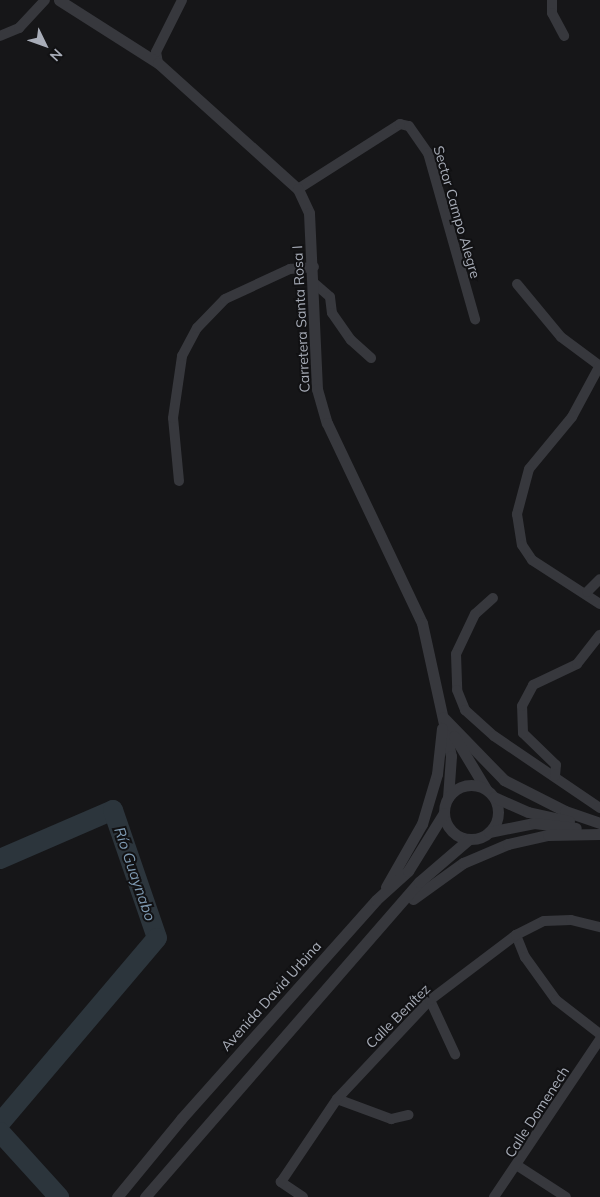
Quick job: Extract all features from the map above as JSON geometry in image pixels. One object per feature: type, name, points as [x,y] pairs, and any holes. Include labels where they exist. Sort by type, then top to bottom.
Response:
[{"type":"street","points":[[0,36],[19,28],[45,0]]},
{"type":"street","name":"Carretera Santa Rosa I","points":[[59,0],[158,63],[298,189],[309,213],[314,267],[318,389],[327,423],[422,623],[451,756],[448,798]]},
{"type":"street","points":[[158,63],[156,52],[182,0]]},
{"type":"street","points":[[552,0],[552,13],[564,36]]},
{"type":"street","name":"Sector Campo Alegre","points":[[298,189],[400,124],[409,126],[428,153],[475,319]]},
{"type":"street","points":[[179,481],[173,418],[182,356],[197,328],[225,299],[290,269],[314,267]]},
{"type":"street","points":[[314,283],[330,296],[332,313],[352,340],[371,358]]},
{"type":"street","points":[[517,284],[561,337],[600,365],[572,417],[529,469],[517,514],[522,545],[532,560],[587,592],[600,604]]},
{"type":"street","points":[[587,592],[600,579]]},
{"type":"street","points":[[493,598],[475,614],[456,654],[459,697],[480,725],[600,808]]},
{"type":"street","points":[[555,776],[556,765],[523,732],[522,706],[534,685],[577,664],[600,635]]},
{"type":"street","points":[[442,715],[490,793],[498,818],[489,832]]},
{"type":"street","points":[[442,715],[504,780],[565,811],[600,822]]},
{"type":"street","points":[[376,900],[422,824],[437,774],[442,715]]},
{"type":"street","points":[[469,839],[450,828],[444,813],[448,798],[466,785],[490,793],[528,812],[600,831]]},
{"type":"street","name":"Avenida David Urbina","points":[[117,1197],[138,1169],[376,900],[408,871],[444,813]]},
{"type":"street","points":[[145,1197],[394,914],[440,859],[469,839],[489,832],[534,823],[600,831]]},
{"type":"street","points":[[394,914],[426,888],[482,854],[548,835],[600,831]]},
{"type":"street","name":"Calle Benítez","points":[[303,1197],[281,1182],[337,1099],[430,1000],[516,935],[554,919],[600,927]]},
{"type":"street","points":[[516,935],[524,957],[556,1000],[600,1034]]},
{"type":"street","points":[[430,1000],[455,1054]]},
{"type":"street","name":"Calle Domenech","points":[[494,1197],[518,1166],[600,1039]]},
{"type":"street","points":[[337,1099],[391,1118],[409,1116]]},
{"type":"street","points":[[518,1166],[566,1197]]},
{"type":"waterway","name":"Río Guaynabo","points":[[0,859],[113,810],[157,938],[0,1123]]},
{"type":"waterway","name":"Río Guaynabo","points":[[0,1132],[59,1197]]}]
